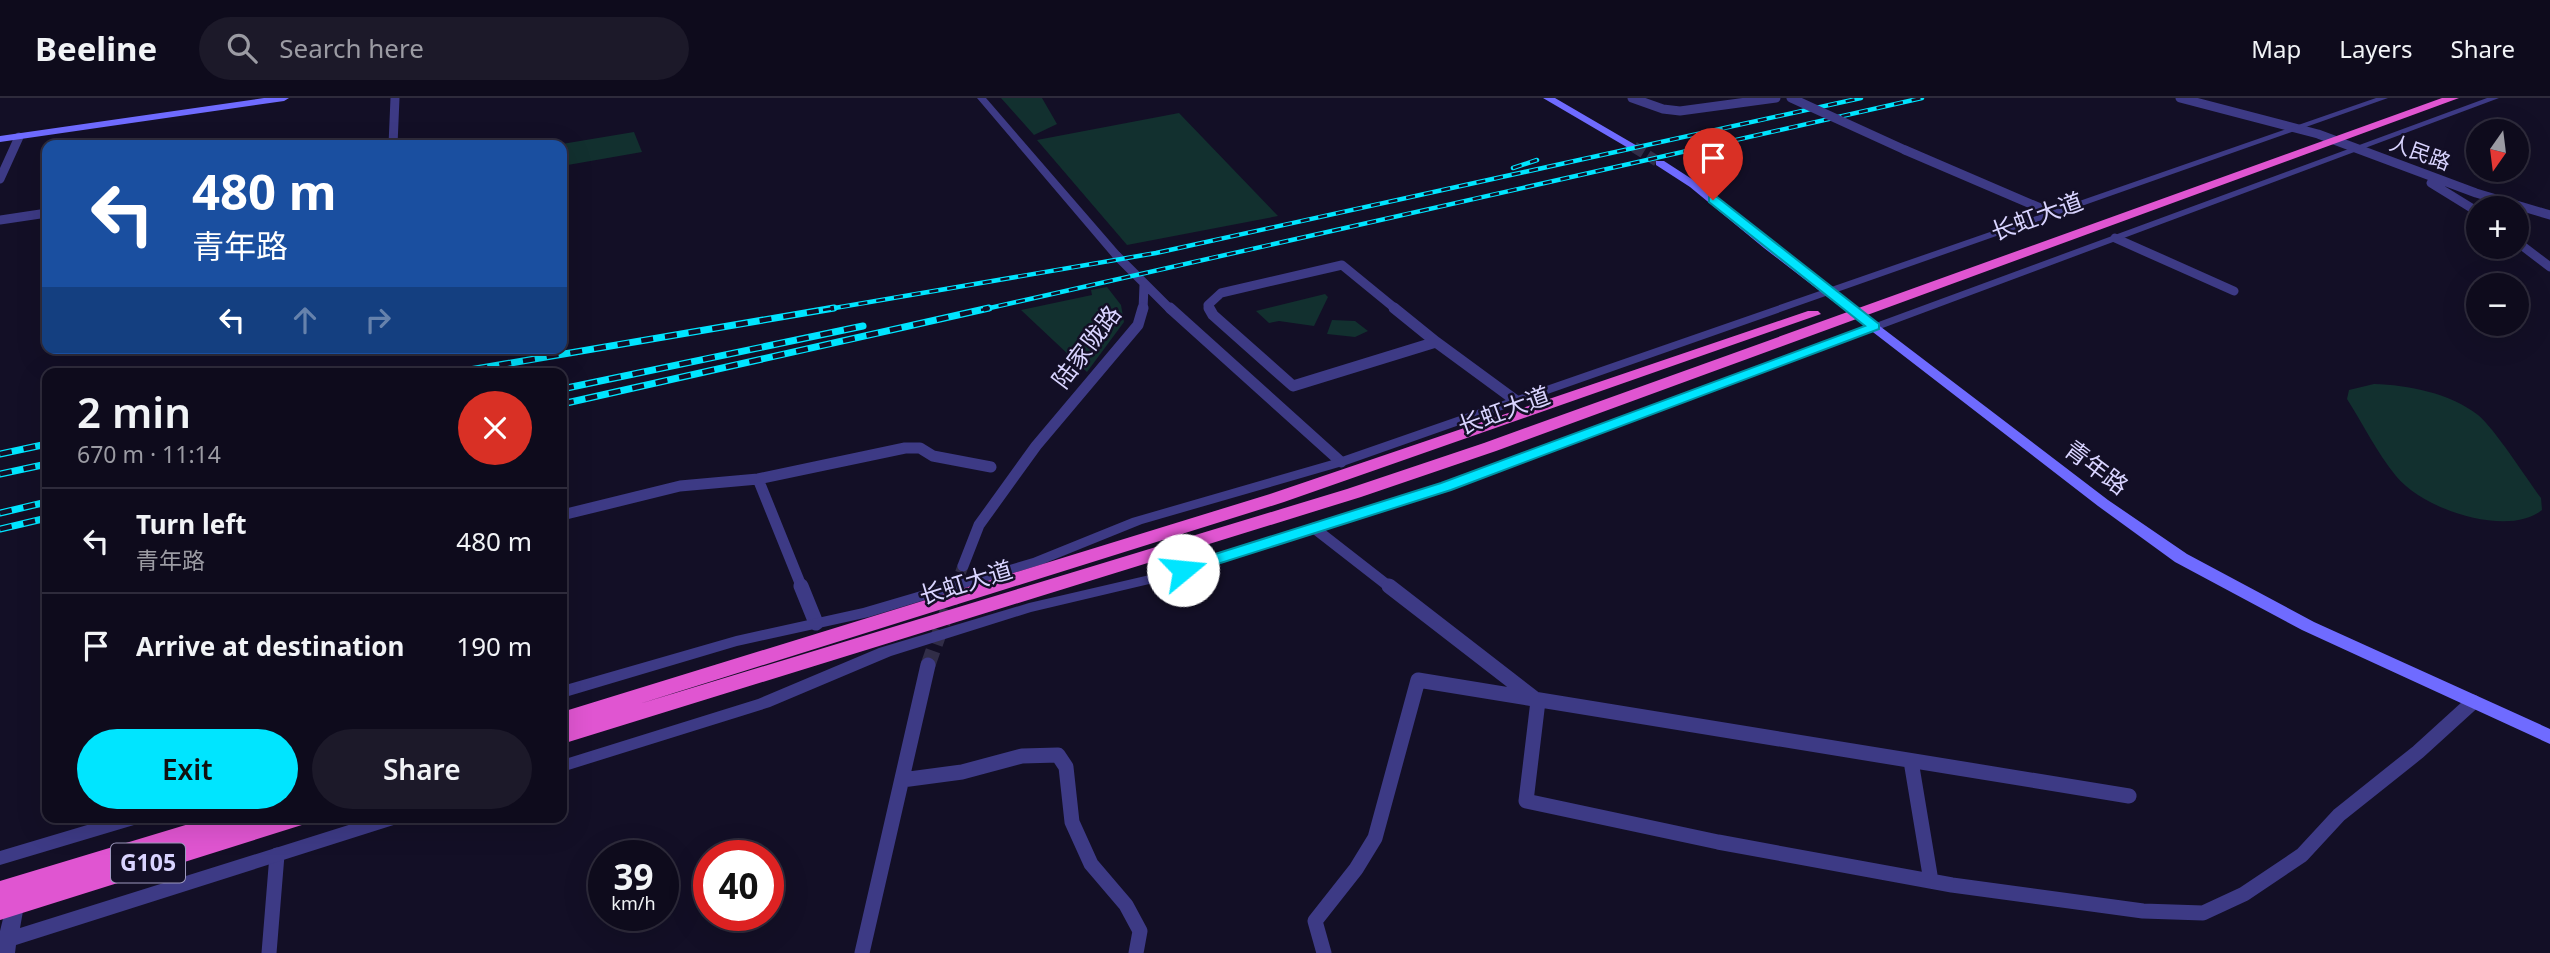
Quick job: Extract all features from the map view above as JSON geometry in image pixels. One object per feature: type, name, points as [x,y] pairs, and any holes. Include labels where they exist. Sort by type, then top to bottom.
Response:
[{"type":"highway","name":"长虹大道","points":[[567,718],[1277,498],[2323,136],[2421,98]]},
{"type":"highway","name":"长虹大道","points":[[2323,136],[2453,98]]},
{"type":"highway","name":"长虹大道","points":[[567,734],[1354,493],[1490,447],[1843,302]]},
{"type":"highway","name":"G105","points":[[9,897],[226,823]]},
{"type":"highway","name":"G105","points":[[9,897],[274,823]]},
{"type":"main road","points":[[0,129],[215,98]]},
{"type":"main road","points":[[0,139],[284,98]]},
{"type":"main road","points":[[1548,98],[1634,147]]},
{"type":"main road","name":"青年路","points":[[1660,163],[1694,185],[2103,503],[2181,558],[2308,626],[2550,737]]},
{"type":"street","points":[[393,140],[395,98]]},
{"type":"street","name":"陆家陇路","points":[[963,566],[979,525],[1036,446],[1138,325],[1143,308],[1144,285],[981,98]]},
{"type":"street","points":[[1632,98],[1663,109],[1680,111],[1776,98]]},
{"type":"street","points":[[1791,98],[2052,213]]},
{"type":"street","points":[[2180,98],[2323,136]]},
{"type":"street","points":[[567,691],[736,641],[864,613],[1038,561],[1137,521],[1341,461],[1515,400],[1843,302],[2052,213],[2384,98]]},
{"type":"street","points":[[567,764],[764,703],[885,652],[1029,608],[1157,578],[1446,486],[2495,98]]},
{"type":"street","name":"人民路","points":[[2323,136],[2476,193],[2550,215]]},
{"type":"street","points":[[0,179],[19,137]]},
{"type":"street","points":[[2403,166],[2466,205]]},
{"type":"street","points":[[0,220],[42,214]]},
{"type":"street","points":[[2115,237],[2234,291]]},
{"type":"street","points":[[2529,251],[2550,267]]},
{"type":"street","points":[[1436,342],[1293,386],[1213,315],[1208,305],[1221,293],[1342,265],[1436,342],[1515,400]]},
{"type":"street","points":[[1144,285],[1341,461]]},
{"type":"street","points":[[567,514],[680,486],[758,480],[905,448],[920,448],[933,456],[991,467]]},
{"type":"street","points":[[758,480],[816,623]]},
{"type":"street","points":[[1314,528],[1538,701]]},
{"type":"street","points":[[862,953],[929,664]]},
{"type":"street","points":[[1324,953],[1315,921],[1356,869],[1375,838],[1418,681],[2129,796]]},
{"type":"street","points":[[1538,701],[1526,801],[1718,842],[1931,881],[2143,911],[2203,913],[2244,894],[2302,855],[2339,814],[2418,752],[2473,702]]},
{"type":"street","points":[[902,780],[962,772],[1035,754],[1058,755],[1066,767],[1072,822],[1086,853],[1126,905],[1140,931],[1136,953]]},
{"type":"street","points":[[1911,761],[1931,881]]},
{"type":"street","points":[[0,858],[118,823]]},
{"type":"street","points":[[9,897],[4,945],[378,823]]},
{"type":"street","points":[[269,953],[277,855]]},
{"type":"green space","points":[[1001,98],[1042,98],[1057,124],[1034,135]]},
{"type":"green space","points":[[1179,113],[1278,216],[1127,245],[1037,140]]},
{"type":"green space","points":[[634,132],[642,152],[567,165],[567,143]]},
{"type":"green space","points":[[1107,287],[1121,305],[1124,322],[1087,372],[1021,310],[1092,295],[1091,290]]},
{"type":"green space","points":[[1325,294],[1328,297],[1314,326],[1279,321],[1269,323],[1256,311]]},
{"type":"green space","points":[[1332,320],[1355,321],[1368,331],[1355,337],[1327,334]]},
{"type":"green space","points":[[2374,384],[2401,386],[2442,396],[2478,415],[2541,498],[2542,510],[2527,518],[2488,520],[2445,509],[2408,488],[2383,458],[2347,399],[2349,390]]},
{"type":"tunnel","points":[[1634,147],[1660,163]]},
{"type":"tunnel","points":[[955,588],[963,566]]},
{"type":"tunnel","points":[[928,665],[956,586]]},
{"type":"railway","points":[[823,310],[1156,253],[1861,98]]},
{"type":"railway","points":[[981,310],[1922,98]]},
{"type":"railway","points":[[1513,168],[1537,160]]},
{"type":"railway","points":[[567,353],[834,308]]},
{"type":"railway","points":[[567,403],[989,308]]},
{"type":"railway","points":[[567,388],[863,326]]},
{"type":"railway","points":[[481,368],[564,354]]},
{"type":"railway","points":[[0,454],[42,445]]},
{"type":"railway","points":[[0,474],[42,465]]},
{"type":"railway","points":[[0,513],[42,503]]},
{"type":"railway","points":[[0,529],[42,519]]},
{"type":"route","points":[[1183,570],[1446,486],[1874,327],[1713,200]]}]
